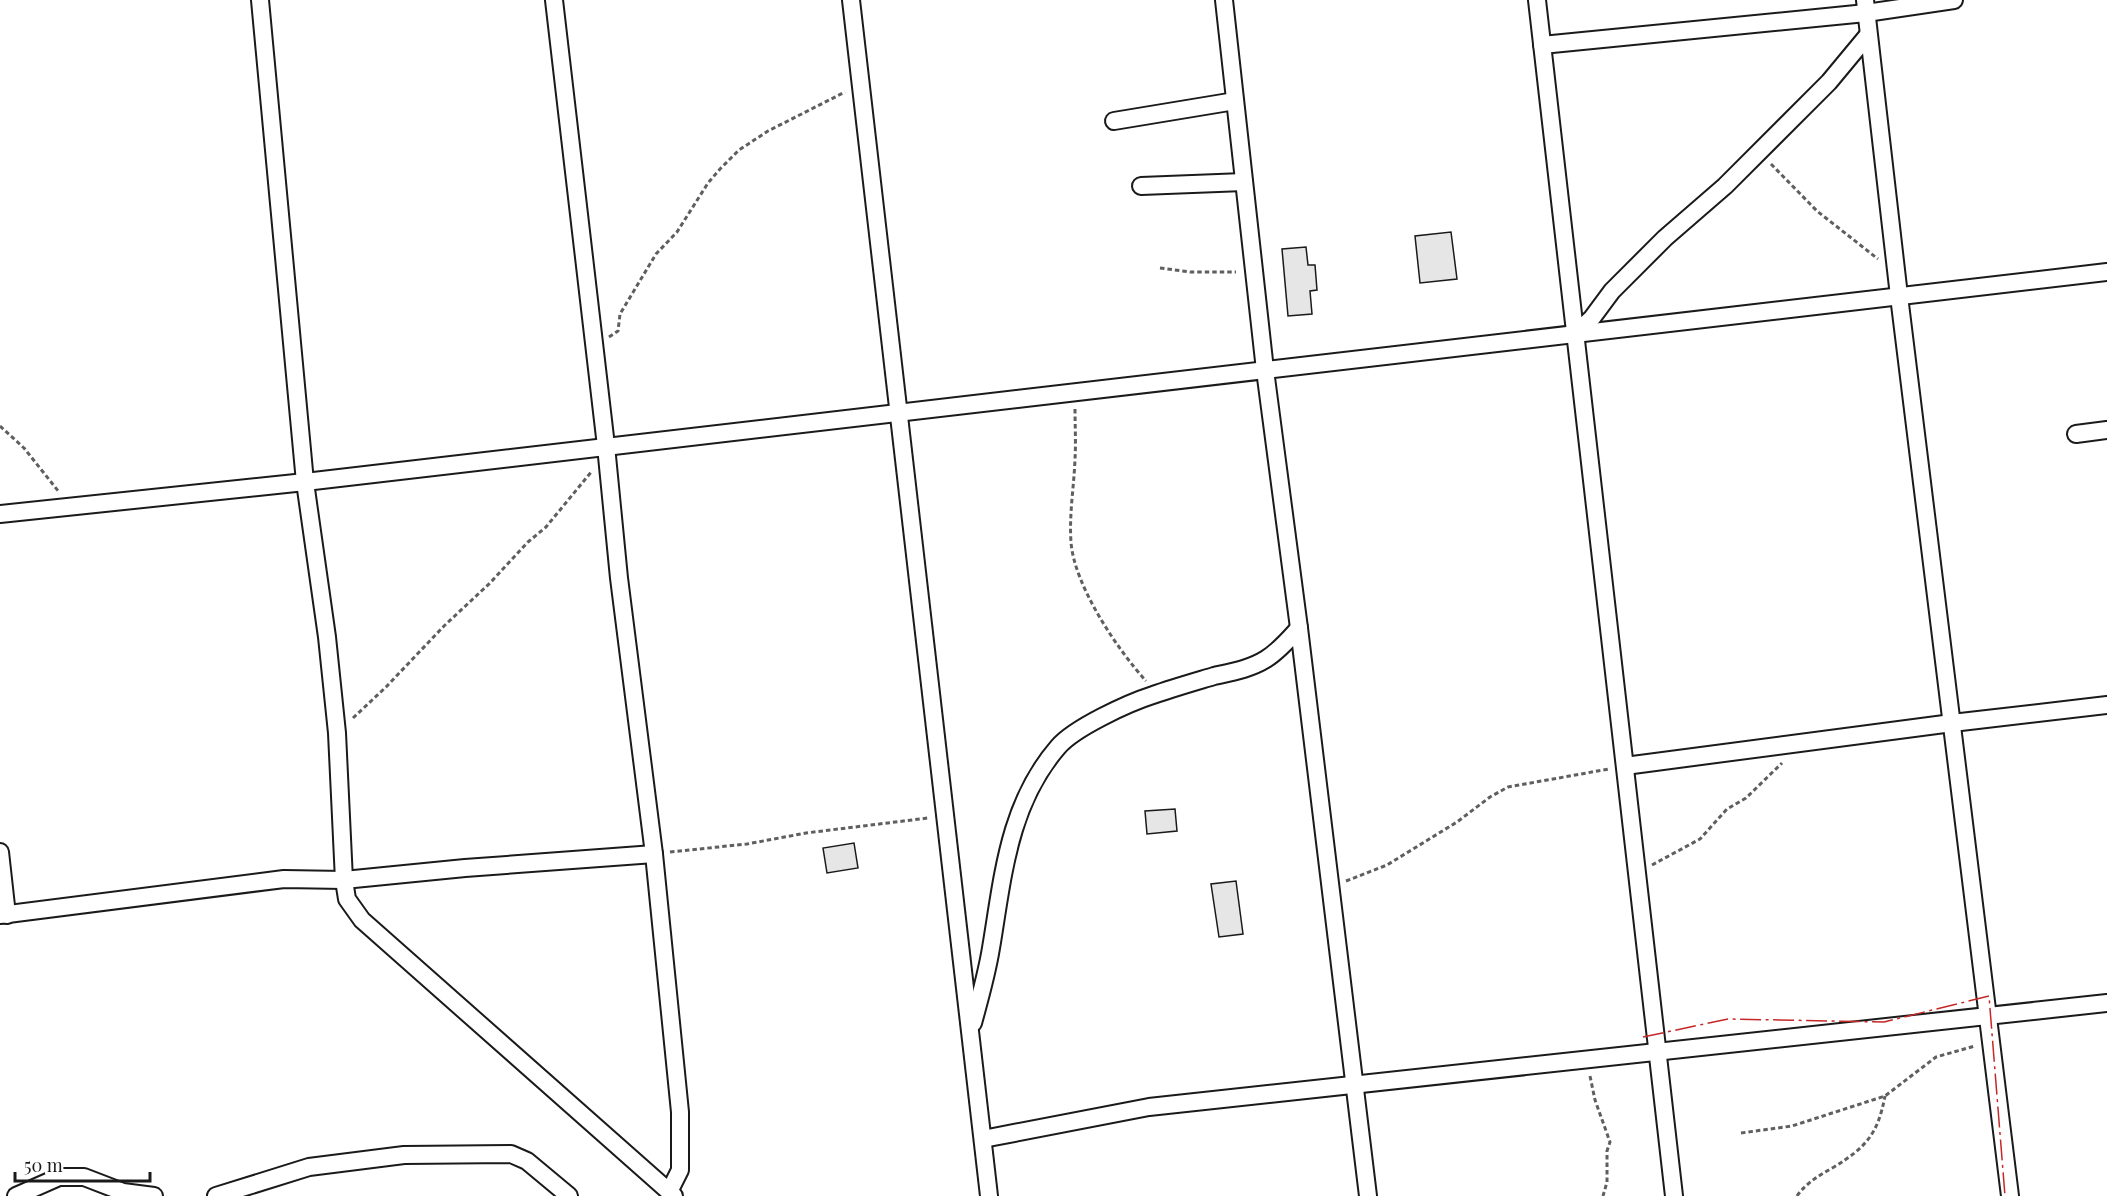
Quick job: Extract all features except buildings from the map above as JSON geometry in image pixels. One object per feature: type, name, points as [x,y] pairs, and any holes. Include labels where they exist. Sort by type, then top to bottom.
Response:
[{"type":"street","points":[[260,0],[305,482],[327,637],[337,733],[344,880],[347,899],[362,920],[672,1194],[680,1170],[680,1112],[654,854],[619,578],[607,450],[554,0]]},
{"type":"street","points":[[851,0],[989,1196]]},
{"type":"street","points":[[1224,0],[1265,370],[1299,628],[1368,1196]]},
{"type":"street","points":[[1537,0],[1674,1196]]},
{"type":"street","points":[[1542,45],[1865,7],[1954,0]]},
{"type":"street","points":[[1865,7],[2010,1196]]},
{"type":"street","points":[[1575,334],[1592,318],[1612,291],[1665,238],[1725,186],[1829,82],[1868,35]]},
{"type":"street","points":[[1114,121],[1235,101]]},
{"type":"street","points":[[1141,186],[1244,182]]},
{"type":"street","points":[[0,514],[607,450],[898,412],[2107,272]]},
{"type":"street","points":[[2076,434],[2107,430]]},
{"type":"street","points":[[970,1032],[991,950],[998,897],[1015,823],[1041,770],[1059,746],[1077,732],[1157,693],[1254,666],[1278,650],[1299,628]]},
{"type":"street","points":[[1625,766],[2107,705]]},
{"type":"street","points":[[0,852],[4,915],[284,879],[344,880],[465,868],[654,854]]},
{"type":"street","points":[[982,1139],[1149,1107],[2107,1003]]},
{"type":"street","points":[[216,1196],[309,1167],[404,1155],[511,1154],[527,1161],[569,1196]]},
{"type":"street","points":[[16,1196],[59,1177],[84,1177],[123,1192],[154,1196]]},
{"type":"path","points":[[594,342],[616,333],[620,314],[656,254],[677,232],[708,183],[739,150],[785,122],[860,84]]},
{"type":"path","points":[[1759,152],[1817,211],[1896,274]]},
{"type":"path","points":[[1160,268],[1190,272],[1237,272],[1255,279]]},
{"type":"path","points":[[1074,392],[1075,460],[1070,521],[1071,544],[1087,592],[1112,638],[1133,667],[1157,693]]},
{"type":"path","points":[[0,426],[24,448],[47,475],[68,507]]},
{"type":"path","points":[[337,733],[490,583],[528,542],[546,527],[607,450]]},
{"type":"path","points":[[1637,873],[1700,839],[1727,809],[1746,798],[1803,743]]},
{"type":"path","points":[[1331,886],[1387,865],[1508,787],[1625,766]]},
{"type":"path","points":[[654,854],[747,844],[806,833],[945,816]]},
{"type":"path","points":[[1741,1133],[1792,1126],[1886,1096],[1936,1057],[1991,1041]]},
{"type":"path","points":[[1589,1059],[1593,1093],[1610,1142],[1607,1151],[1607,1182],[1603,1196]]},
{"type":"path","points":[[1797,1196],[1818,1175],[1835,1166],[1866,1143],[1875,1132],[1886,1096]]},
{"type":"power","points":[[1643,1037],[1728,1019],[1884,1022],[1989,996],[2005,1196]]}]
